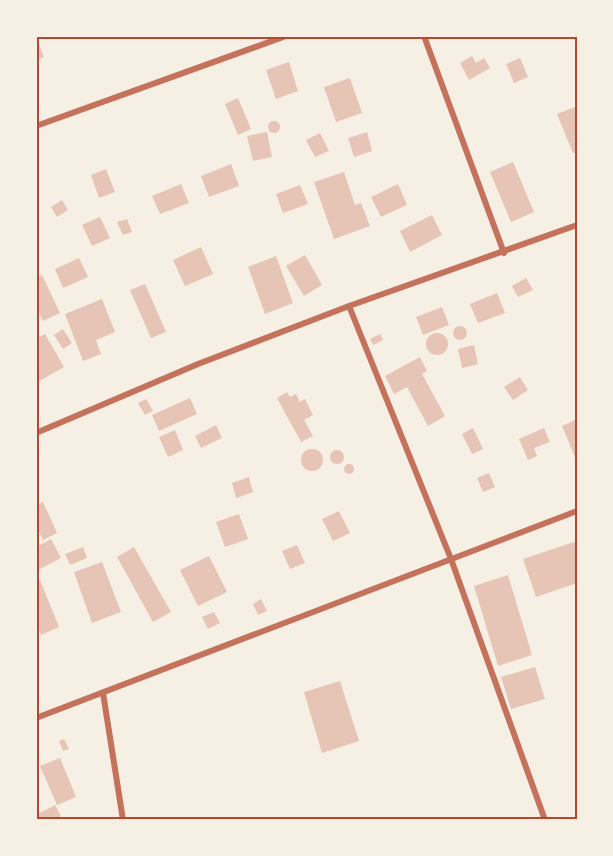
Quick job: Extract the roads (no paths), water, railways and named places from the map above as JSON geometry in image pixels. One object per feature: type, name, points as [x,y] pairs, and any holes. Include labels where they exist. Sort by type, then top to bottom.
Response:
[{"type":"street","points":[[36,126],[286,36]]},
{"type":"street","points":[[424,36],[504,253]]},
{"type":"street","points":[[36,433],[198,364],[350,306],[504,253],[577,225]]},
{"type":"street","points":[[350,306],[451,559],[545,820]]},
{"type":"street","points":[[36,718],[577,511]]},
{"type":"street","points":[[103,693],[123,820]]}]
